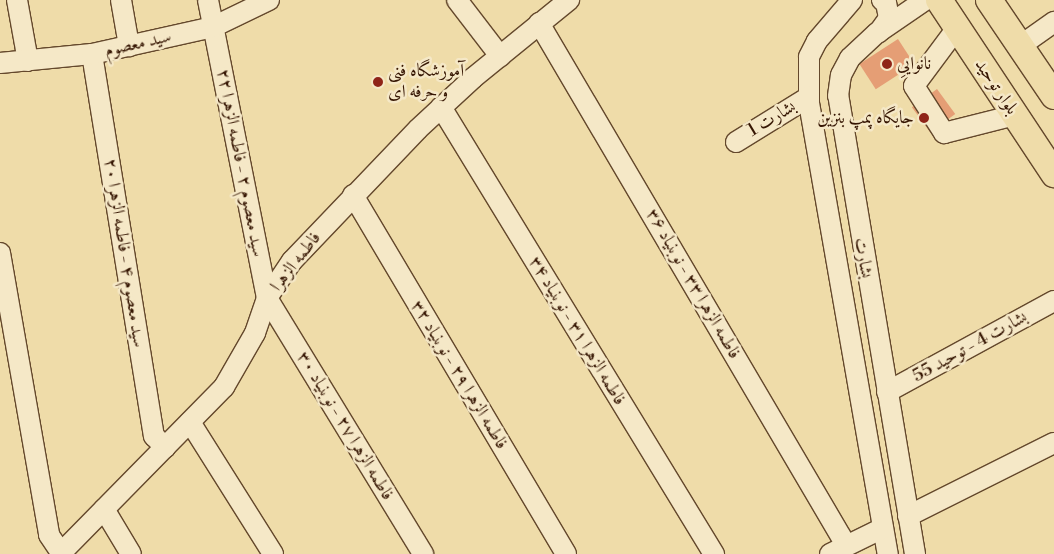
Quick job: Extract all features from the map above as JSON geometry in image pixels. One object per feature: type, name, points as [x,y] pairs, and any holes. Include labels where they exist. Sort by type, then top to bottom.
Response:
[{"type":"main road","name":"بلوار توحید","points":[[938,0],[1054,174]]},
{"type":"main road","points":[[989,0],[1054,96]]},
{"type":"street","points":[[17,0],[28,61]]},
{"type":"street","points":[[120,0],[129,46]]},
{"type":"street","name":"سید معصوم ۲ - فاطمه الزهرا ۲۲","points":[[208,0],[267,298]]},
{"type":"street","name":"سید معصوم","points":[[0,63],[92,54],[213,27],[269,0]]},
{"type":"street","points":[[457,0],[500,56]]},
{"type":"street","name":"فاطمه الزهرا","points":[[61,554],[224,387],[240,362],[267,298],[292,261],[353,195],[441,107],[539,23],[569,0]]},
{"type":"street","points":[[877,34],[889,18],[882,0]]},
{"type":"street","name":"بشارت","points":[[915,554],[886,392],[838,96],[844,67],[877,34],[925,0]]},
{"type":"street","name":"بشارت","points":[[852,2],[817,41],[809,57],[809,97],[888,554]]},
{"type":"street","points":[[1020,46],[1054,22]]},
{"type":"street","name":"فاطمه الزهرا ۳۳ - نوبنیاد ۳۶","points":[[539,23],[838,550]]},
{"type":"street","points":[[957,28],[914,86],[944,133],[1015,115]]},
{"type":"street","name":"سید معصوم ۴ - فاطمه الزهرا ۲۰","points":[[92,54],[154,436],[165,447]]},
{"type":"street","name":"بشارت 1","points":[[736,142],[809,97]]},
{"type":"street","name":"فاطمه الزهرا ۳۱ - نوبنیاد ۳۴","points":[[441,107],[714,554]]},
{"type":"street","name":"فاطمه الزهرا ۲۹ - نوبنیاد ۳۲","points":[[353,195],[566,554]]},
{"type":"street","points":[[0,253],[49,535],[61,554]]},
{"type":"street","name":"فاطمه الزهرا ۲۷ - نوبنیاد ۳۰","points":[[267,298],[423,554]]},
{"type":"street","name":"بشارت 4 - توحید 55","points":[[886,392],[1054,301]]},
{"type":"street","points":[[190,422],[273,554]]},
{"type":"street","points":[[908,516],[1054,443]]},
{"type":"street","points":[[104,509],[131,554]]},
{"type":"street","points":[[838,550],[883,528]]},
{"type":"building","name":"نانواییِ","points":[[898,39],[914,64],[876,89],[859,64]]},
{"type":"building","points":[[937,89],[955,114],[930,132],[912,107]]},
{"type":"place","name":"نانواییِ","points":[[887,64]]},
{"type":"place","name":"آموزشگاه فنی و حرفه ای","points":[[378,82]]},
{"type":"place","name":"جایگاه پمپ بنزین","points":[[924,118]]}]
